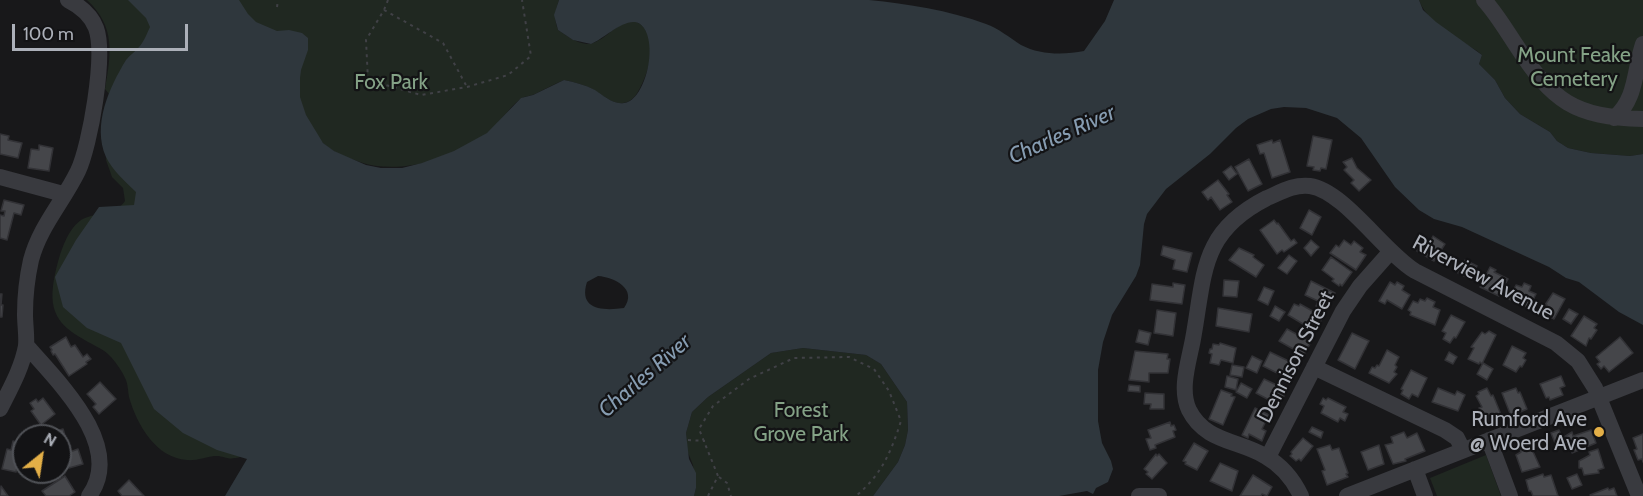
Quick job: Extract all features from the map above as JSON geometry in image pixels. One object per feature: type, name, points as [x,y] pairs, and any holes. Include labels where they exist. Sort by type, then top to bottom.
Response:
[{"type":"street","points":[[0,409],[17,374],[26,345],[25,295],[32,258],[45,225],[78,171],[96,101],[99,47],[97,30],[92,19],[68,0]]},
{"type":"street","points":[[1491,2],[1530,67],[1547,88],[1576,108],[1588,113],[1614,118],[1643,118]]},
{"type":"street","points":[[1614,118],[1623,110],[1634,87],[1643,44]]},
{"type":"street","points":[[0,177],[63,194]]},
{"type":"street","name":"Riverview Avenue","points":[[1301,496],[1290,477],[1268,457],[1218,438],[1194,419],[1185,398],[1185,383],[1204,274],[1215,242],[1230,222],[1249,208],[1291,187],[1308,186],[1333,195],[1403,263],[1421,275],[1556,343],[1573,356],[1583,368],[1599,397],[1639,496]]},
{"type":"street","name":"Dennison Street","points":[[1268,457],[1348,303],[1391,251]]},
{"type":"street","points":[[26,345],[76,405],[96,440],[100,474],[89,496]]},
{"type":"street","points":[[1314,368],[1445,430],[1457,438],[1463,450]]},
{"type":"street","points":[[1347,496],[1643,380]]},
{"type":"street","points":[[1489,440],[1510,496]]},
{"type":"street","points":[[1415,469],[1425,496]]},
{"type":"street","points":[[1139,496],[1159,496]]},
{"type":"path","points":[[277,7],[278,0]]},
{"type":"path","points":[[388,0],[366,40],[368,80],[421,95],[467,87],[508,75],[531,56],[522,0]]},
{"type":"path","points":[[384,10],[443,43],[467,87]]},
{"type":"path","points":[[731,496],[727,483],[718,476],[699,429],[713,406],[749,379],[794,358],[849,357],[874,369],[889,391],[901,421],[889,456],[856,496]]},
{"type":"path","points":[[688,440],[705,441]]},
{"type":"path","points":[[708,496],[718,476]]},
{"type":"green space","name":"Fox Park","points":[[87,0],[559,0],[556,15],[557,26],[558,30],[568,37],[587,44],[594,43],[620,25],[633,21],[644,27],[648,35],[650,58],[640,88],[629,102],[616,103],[594,90],[564,80],[522,98],[477,141],[428,162],[392,167],[376,166],[338,154],[320,140],[240,457],[214,456],[187,460],[166,453],[149,438],[137,418],[129,397],[126,380],[117,365],[105,351],[67,328],[61,322],[54,307],[52,297],[56,268],[72,229],[85,218],[117,209],[125,201],[123,188],[112,177],[106,160],[107,142],[140,47],[127,60],[109,94],[105,89],[110,53],[107,31],[103,20]]},
{"type":"green space","name":"Mount Feake Cemetery","points":[[1419,0],[1643,0],[1643,154],[1630,156],[1591,153],[1568,148],[1557,141],[1550,132],[1520,114],[1505,98],[1495,80],[1479,64],[1482,55],[1436,24]]},
{"type":"green space","name":"Forest Grove Park","points":[[803,348],[866,355],[881,364],[907,402],[908,430],[905,445],[898,462],[873,496],[694,496],[696,488],[693,465],[687,450],[686,433],[692,412],[708,397],[771,353]]},
{"type":"green space","points":[[1486,455],[1501,496],[1437,496],[1430,478]]},
{"type":"water","name":"Charles River","points":[[128,0],[239,0],[256,22],[277,31],[289,30],[302,33],[308,38],[308,50],[301,70],[300,97],[306,115],[323,143],[334,151],[366,165],[402,168],[454,151],[487,133],[521,98],[533,95],[564,80],[591,88],[616,103],[632,100],[639,92],[648,68],[650,55],[646,32],[640,24],[635,22],[622,25],[591,44],[573,40],[558,30],[554,15],[559,0],[869,0],[943,11],[990,26],[1028,48],[1044,52],[1068,53],[1084,51],[1105,21],[1114,0],[1419,0],[1423,10],[1436,22],[1482,55],[1479,64],[1495,80],[1505,98],[1520,114],[1550,132],[1557,141],[1568,148],[1591,153],[1630,156],[1643,154],[1643,325],[1619,312],[1579,282],[1566,278],[1549,267],[1462,227],[1434,219],[1419,210],[1395,187],[1361,138],[1337,118],[1306,108],[1284,107],[1271,109],[1248,119],[1236,128],[1210,154],[1166,189],[1147,214],[1140,265],[1136,276],[1112,315],[1103,342],[1098,370],[1098,421],[1102,443],[1113,469],[1108,482],[1096,488],[1093,494],[1087,491],[1059,496],[873,496],[898,462],[905,445],[908,430],[907,402],[881,364],[866,355],[803,348],[771,353],[708,397],[692,412],[686,433],[689,459],[696,473],[694,496],[225,496],[247,459],[217,450],[183,433],[154,409],[121,343],[87,328],[63,307],[55,277],[76,240],[99,207],[134,205],[136,192],[106,157],[101,132],[104,107],[114,82],[126,60],[142,43],[150,27],[146,18]],"holes":[[[598,276],[617,282],[626,290],[628,301],[624,308],[608,309],[594,307],[589,303],[585,291],[587,282]]]},
{"type":"building","points":[[0,134],[9,136],[8,140],[22,143],[18,158],[0,154]]},
{"type":"building","points":[[1313,136],[1332,140],[1326,169],[1321,168],[1320,171],[1307,166]]},
{"type":"building","points":[[1272,140],[1273,143],[1280,140],[1290,172],[1272,178],[1264,153],[1260,154],[1257,145]]},
{"type":"building","points":[[39,145],[53,148],[49,171],[28,168],[31,149],[39,150]]},
{"type":"building","points":[[1352,158],[1357,168],[1371,180],[1359,191],[1351,183],[1354,180],[1344,170],[1347,167],[1343,162]]},
{"type":"building","points":[[1249,159],[1262,184],[1248,191],[1235,167]]},
{"type":"building","points":[[1231,166],[1237,174],[1229,180],[1223,172]]},
{"type":"building","points":[[1218,180],[1232,202],[1220,210],[1211,197],[1208,200],[1202,192]]},
{"type":"building","points":[[4,200],[24,205],[21,215],[14,213],[7,240],[0,238],[0,215],[4,216],[5,211],[1,211]]},
{"type":"building","points":[[1309,210],[1321,217],[1312,235],[1300,228]]},
{"type":"building","points":[[1274,220],[1291,241],[1294,239],[1297,243],[1277,254],[1260,230]]},
{"type":"building","points":[[1433,236],[1445,244],[1434,261],[1417,251],[1425,239],[1430,242]]},
{"type":"building","points":[[1311,240],[1319,247],[1311,256],[1304,248]]},
{"type":"building","points":[[1344,240],[1351,245],[1354,241],[1363,248],[1360,252],[1366,255],[1356,270],[1330,253]]},
{"type":"building","points":[[1163,246],[1192,253],[1187,272],[1173,269],[1175,260],[1161,255]]},
{"type":"building","points":[[1239,248],[1254,255],[1253,257],[1264,265],[1256,277],[1229,260]]},
{"type":"building","points":[[1289,255],[1297,261],[1287,274],[1278,268]]},
{"type":"building","points":[[1331,257],[1352,272],[1342,286],[1332,281],[1334,279],[1322,270]]},
{"type":"building","points":[[1465,260],[1477,266],[1470,279],[1458,273]]},
{"type":"building","points":[[1490,267],[1496,270],[1494,272],[1508,279],[1499,296],[1480,287]]},
{"type":"building","points":[[1224,280],[1239,281],[1237,297],[1223,296]]},
{"type":"building","points":[[1311,281],[1335,293],[1324,310],[1316,306],[1318,301],[1305,295]]},
{"type":"building","points":[[1390,282],[1395,285],[1397,282],[1404,286],[1402,290],[1410,295],[1402,309],[1387,300],[1385,304],[1379,301]]},
{"type":"building","points":[[1173,283],[1185,285],[1182,304],[1150,300],[1152,284],[1173,287]]},
{"type":"building","points":[[1524,283],[1531,286],[1529,291],[1536,294],[1529,308],[1509,299],[1516,285],[1522,287]]},
{"type":"building","points":[[1264,287],[1274,291],[1268,305],[1258,300]]},
{"type":"building","points":[[1553,293],[1565,299],[1554,319],[1543,313]]},
{"type":"building","points":[[0,294],[2,294],[1,305],[3,305],[2,317],[0,317]]},
{"type":"building","points":[[1427,298],[1435,302],[1433,307],[1440,310],[1435,325],[1410,315],[1411,312],[1408,310],[1413,301],[1418,303],[1420,299],[1425,301]]},
{"type":"building","points":[[1294,304],[1299,306],[1300,304],[1323,317],[1313,334],[1306,330],[1308,327],[1288,315]]},
{"type":"building","points":[[1275,306],[1285,312],[1279,321],[1270,316]]},
{"type":"building","points":[[1218,308],[1252,314],[1249,332],[1216,326]]},
{"type":"building","points":[[1569,309],[1578,314],[1571,324],[1563,319]]},
{"type":"building","points":[[1157,310],[1176,313],[1173,336],[1154,333]]},
{"type":"building","points":[[1451,315],[1465,322],[1456,338],[1454,337],[1450,343],[1443,339],[1446,333],[1442,331]]},
{"type":"building","points":[[1584,316],[1597,324],[1594,328],[1597,330],[1591,339],[1589,338],[1586,346],[1571,336]]},
{"type":"building","points":[[1287,329],[1311,342],[1301,360],[1292,355],[1295,350],[1279,341]]},
{"type":"building","points":[[1139,330],[1151,333],[1148,345],[1136,342]]},
{"type":"building","points":[[1489,331],[1496,335],[1482,364],[1468,359],[1474,348],[1471,347],[1482,332],[1485,334]]},
{"type":"building","points":[[1352,333],[1369,341],[1355,369],[1338,360]]},
{"type":"building","points":[[66,337],[71,347],[75,345],[83,357],[87,354],[91,359],[69,376],[55,354],[53,355],[50,347]]},
{"type":"building","points":[[1620,337],[1633,353],[1609,372],[1604,366],[1601,369],[1596,357]]},
{"type":"building","points":[[1220,343],[1236,348],[1233,363],[1221,360],[1219,365],[1210,363],[1212,354],[1209,353],[1210,349],[1213,344],[1219,345]]},
{"type":"building","points":[[1512,346],[1526,353],[1523,358],[1526,360],[1516,372],[1503,365]]},
{"type":"building","points":[[1387,350],[1399,357],[1394,372],[1397,374],[1389,383],[1369,373],[1372,367],[1379,366]]},
{"type":"building","points":[[1135,351],[1168,354],[1167,359],[1170,359],[1168,373],[1149,373],[1149,382],[1129,380]]},
{"type":"building","points":[[1270,352],[1299,366],[1289,384],[1281,380],[1283,376],[1263,366]]},
{"type":"building","points":[[1449,352],[1457,357],[1453,364],[1445,360]]},
{"type":"building","points":[[1252,356],[1262,361],[1257,373],[1246,368]]},
{"type":"building","points":[[1483,363],[1493,369],[1487,380],[1477,374]]},
{"type":"building","points":[[1232,365],[1244,367],[1242,377],[1230,375]]},
{"type":"building","points":[[1411,370],[1427,378],[1418,397],[1412,394],[1409,399],[1401,394],[1403,390],[1401,389]]},
{"type":"building","points":[[1227,376],[1238,379],[1236,390],[1225,387]]},
{"type":"building","points":[[1561,376],[1565,386],[1560,388],[1563,395],[1550,400],[1549,397],[1546,398],[1540,384]]},
{"type":"building","points":[[1264,379],[1287,390],[1278,408],[1270,404],[1271,401],[1256,393]]},
{"type":"building","points":[[100,382],[116,399],[99,414],[93,407],[96,404],[87,394]]},
{"type":"building","points":[[1241,383],[1252,389],[1247,398],[1236,392]]},
{"type":"building","points":[[1129,385],[1140,386],[1140,392],[1128,391]]},
{"type":"building","points":[[1438,388],[1455,395],[1457,391],[1465,395],[1458,411],[1432,402]]},
{"type":"building","points":[[1487,388],[1491,396],[1493,395],[1502,417],[1484,426],[1478,414],[1481,412],[1479,408],[1482,407],[1476,396],[1478,392]]},
{"type":"building","points":[[1516,388],[1527,409],[1511,416],[1502,393]]},
{"type":"building","points":[[1221,390],[1235,397],[1223,425],[1209,419]]},
{"type":"building","points":[[1145,393],[1164,394],[1164,409],[1150,409],[1151,404],[1144,404]]},
{"type":"building","points":[[43,398],[55,414],[42,424],[31,411],[34,409],[30,403],[36,399],[38,402]]},
{"type":"building","points":[[1323,398],[1326,400],[1328,398],[1346,407],[1343,412],[1348,414],[1345,421],[1340,418],[1338,422],[1321,413],[1324,406],[1320,404]]},
{"type":"building","points":[[1255,408],[1269,415],[1262,429],[1266,431],[1262,441],[1249,434],[1248,438],[1242,435]]},
{"type":"building","points":[[1170,422],[1176,430],[1173,431],[1175,437],[1155,445],[1156,448],[1150,450],[1146,439],[1151,438],[1148,430]]},
{"type":"building","points":[[1312,427],[1323,432],[1321,438],[1309,432]]},
{"type":"building","points":[[1559,430],[1563,440],[1555,443],[1551,433]]},
{"type":"building","points":[[1591,430],[1596,443],[1572,453],[1564,437],[1572,432],[1573,436]]},
{"type":"building","points":[[1404,432],[1407,438],[1417,433],[1425,451],[1405,459],[1406,461],[1393,464],[1385,445],[1393,443],[1391,437]]},
{"type":"building","points":[[1643,434],[1643,462],[1642,459],[1638,460],[1633,438]]},
{"type":"building","points":[[1303,438],[1313,446],[1301,461],[1299,459],[1296,461],[1290,456],[1291,452]]},
{"type":"building","points":[[1194,443],[1208,451],[1197,470],[1183,461]]},
{"type":"building","points":[[1330,445],[1332,450],[1339,448],[1348,477],[1327,485],[1322,471],[1325,470],[1317,449]]},
{"type":"building","points":[[1379,445],[1384,464],[1368,470],[1361,452]]},
{"type":"building","points":[[1530,445],[1540,467],[1522,472],[1516,455],[1521,452],[1520,449]]},
{"type":"building","points":[[12,446],[12,471],[2,469],[7,449],[11,450]]},
{"type":"building","points":[[78,449],[83,464],[72,467],[72,451]]},
{"type":"building","points":[[1598,449],[1604,468],[1598,470],[1599,473],[1584,475],[1582,468],[1579,468],[1579,461],[1590,455],[1589,452]]},
{"type":"building","points":[[1156,454],[1157,456],[1159,454],[1167,463],[1152,479],[1144,469]]},
{"type":"building","points":[[1220,463],[1238,471],[1232,491],[1210,481]]},
{"type":"building","points":[[1543,474],[1544,477],[1551,475],[1558,496],[1533,496],[1529,491],[1526,480]]},
{"type":"building","points":[[1577,474],[1582,485],[1572,489],[1567,478]]},
{"type":"building","points":[[1253,475],[1272,487],[1267,496],[1262,494],[1261,496],[1240,496]]},
{"type":"building","points":[[129,480],[144,496],[122,496],[118,491]]},
{"type":"building","points":[[53,484],[70,484],[75,492],[69,496],[46,496],[42,491]]},
{"type":"building","points":[[1,486],[8,496],[0,496]]},
{"type":"building","points":[[1608,488],[1609,490],[1614,488],[1617,496],[1590,495]]},
{"type":"place","name":"Rumford Ave @ Woerd Ave","points":[[1599,432]]}]
